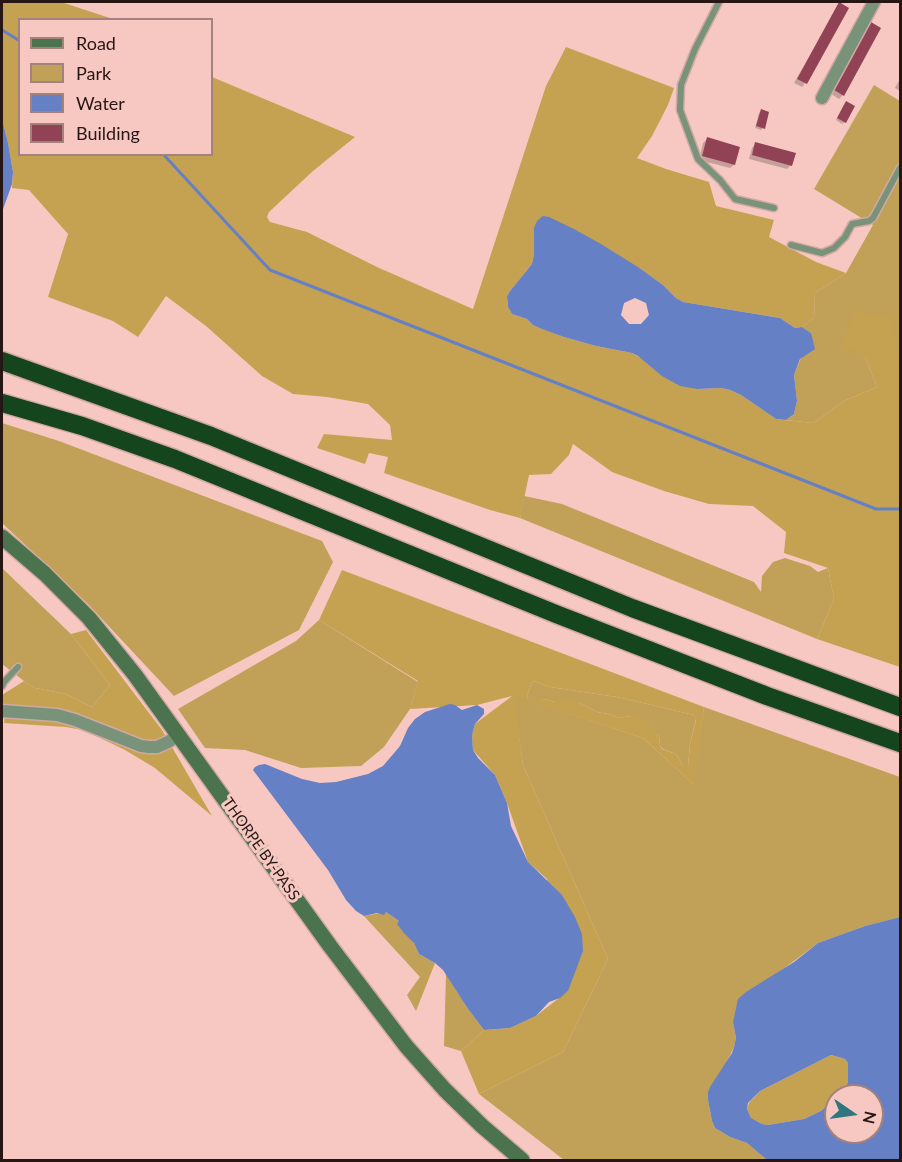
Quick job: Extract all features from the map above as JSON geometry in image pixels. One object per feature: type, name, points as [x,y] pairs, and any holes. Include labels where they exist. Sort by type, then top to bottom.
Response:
[{"type":"highway","points":[[2,361],[211,436],[632,608],[900,707]]},
{"type":"highway","points":[[2,403],[82,426],[175,459],[556,614],[767,696],[900,743]]},
{"type":"main road","name":"THORPE BY-PASS","points":[[2,537],[45,574],[89,618],[135,675],[330,946],[406,1046],[482,1126],[522,1161]]},
{"type":"street","points":[[822,98],[874,2]]},
{"type":"street","points":[[2,711],[57,715],[141,746],[157,747],[179,735]]},
{"type":"lane","points":[[719,2],[695,49],[681,85],[680,110],[698,159],[720,180],[735,199],[774,208]]},
{"type":"lane","points":[[791,245],[822,253],[834,248],[845,237],[852,224],[870,221],[873,218],[900,168]]},
{"type":"lane","points":[[2,686],[18,667]]},
{"type":"green space","points":[[874,85],[900,101],[900,378],[865,357],[877,387],[844,401],[813,423],[786,420],[794,414],[797,401],[794,375],[811,333],[802,327],[814,318],[815,293],[846,273],[873,225],[814,189]]},
{"type":"green space","points":[[2,423],[59,441],[322,541],[333,562],[299,630],[174,696],[88,604],[2,523]]},
{"type":"green space","points":[[524,496],[562,504],[754,582],[761,592],[762,576],[773,562],[785,558],[810,566],[818,572],[828,568],[834,599],[817,639],[520,518]]},
{"type":"green space","points":[[2,568],[71,634],[110,685],[92,707],[66,694],[35,688],[2,664]]},
{"type":"green space","points":[[319,620],[418,682],[410,709],[384,747],[361,766],[301,768],[245,750],[205,748],[178,709],[296,641]]},
{"type":"green space","points":[[534,681],[550,687],[617,697],[694,715],[696,719],[688,766],[683,766],[676,754],[660,746],[659,736],[631,716],[619,718],[597,712],[578,702],[555,702],[543,699],[534,702],[643,738],[693,784],[704,707],[900,777],[900,917],[865,926],[818,943],[779,972],[733,1022],[736,1038],[734,1047],[708,1100],[712,1121],[715,1128],[747,1143],[767,1160],[564,1160],[479,1094],[563,1052],[608,959],[523,765],[513,695],[528,699],[527,696]]},
{"type":"green space","points":[[386,912],[399,921],[419,954],[435,963],[416,1011],[407,995],[420,977],[364,916]]},
{"type":"green space","points":[[446,974],[484,1030],[461,1051],[444,1046]]},
{"type":"shaded area","points":[[2,2],[61,2],[110,18],[18,18],[18,156],[213,156],[213,77],[355,137],[313,171],[269,212],[267,217],[270,222],[307,232],[377,267],[473,309],[546,86],[566,47],[674,88],[652,136],[637,158],[709,182],[716,206],[774,220],[769,237],[816,262],[846,273],[815,293],[814,318],[802,327],[795,328],[780,318],[683,302],[641,269],[534,228],[532,264],[507,296],[508,307],[512,314],[564,337],[632,353],[697,389],[730,390],[776,419],[813,423],[844,401],[877,387],[865,357],[841,344],[855,311],[893,319],[900,378],[900,667],[817,639],[834,599],[828,568],[784,553],[786,532],[753,506],[709,504],[664,491],[612,472],[573,444],[569,455],[551,474],[529,475],[520,518],[490,510],[384,473],[388,457],[369,453],[365,464],[317,448],[324,434],[392,440],[390,425],[368,404],[293,394],[262,376],[206,326],[166,296],[138,337],[113,321],[48,297],[68,234],[29,190],[12,188],[13,172],[2,119]]},
{"type":"shaded area","points":[[342,570],[704,707],[694,785],[643,738],[514,696],[523,765],[608,959],[563,1052],[479,1094],[461,1051],[484,1030],[510,1028],[536,1016],[568,991],[547,879],[528,862],[495,775],[473,750],[472,735],[475,724],[512,696],[477,705],[410,709],[418,681],[319,620]],"holes":[[[534,681],[550,687],[617,697],[694,715],[696,720],[688,766],[683,766],[676,754],[662,749],[659,736],[650,724],[640,718],[631,716],[619,718],[597,712],[578,702],[555,702],[543,699],[531,701],[528,699],[527,696]]]},
{"type":"shaded area","points":[[86,630],[162,730],[212,816],[155,768],[96,736],[66,727],[4,723],[2,695],[24,681],[35,688],[66,694],[92,707],[110,685],[71,634]]},
{"type":"shaded area","points":[[831,1055],[845,1059],[848,1063],[847,1084],[824,1084],[824,1108],[804,1119],[768,1125],[751,1118],[747,1109],[749,1103],[760,1091]]},
{"type":"water","points":[[2,119],[13,172],[12,184],[2,212]]},
{"type":"water","points":[[543,216],[549,217],[574,229],[641,269],[683,302],[780,318],[795,328],[802,327],[811,333],[815,349],[800,359],[794,375],[797,401],[794,414],[786,420],[776,419],[730,390],[680,386],[662,376],[632,353],[564,337],[512,314],[508,307],[507,296],[532,264],[534,228]],"holes":[[[635,298],[646,303],[649,315],[641,324],[629,324],[621,315],[624,303]]]},
{"type":"water","points":[[450,704],[462,710],[477,705],[484,709],[484,714],[475,724],[472,735],[473,750],[495,775],[507,803],[511,826],[528,862],[562,895],[582,934],[583,951],[568,991],[560,998],[549,1002],[536,1016],[510,1028],[484,1030],[443,970],[419,954],[414,943],[397,924],[399,921],[386,912],[384,915],[377,913],[364,916],[356,911],[253,770],[265,764],[302,779],[320,783],[336,782],[368,774],[383,766],[400,746],[415,719],[425,712]]},
{"type":"water","points":[[900,917],[900,1160],[767,1160],[747,1143],[715,1128],[712,1121],[708,1092],[734,1047],[736,1038],[733,1022],[738,999],[794,962],[818,943],[865,926]],"holes":[[[831,1055],[845,1059],[848,1063],[847,1084],[884,1084],[884,1144],[824,1144],[824,1108],[804,1119],[768,1125],[751,1118],[747,1109],[748,1103],[760,1091]]]},
{"type":"building","points":[[839,2],[849,8],[807,84],[797,79]]},
{"type":"building","points":[[871,22],[881,28],[844,96],[834,90]]},
{"type":"building","points":[[846,101],[855,106],[846,123],[837,118]]},
{"type":"building","points":[[761,109],[769,112],[765,129],[756,126]]},
{"type":"building","points":[[707,137],[740,147],[735,165],[702,156]]},
{"type":"building","points":[[755,142],[796,153],[792,166],[752,155]]},
{"type":"waterway","points":[[2,30],[18,40]]},
{"type":"waterway","points":[[165,156],[270,270],[876,509],[900,509]]}]
